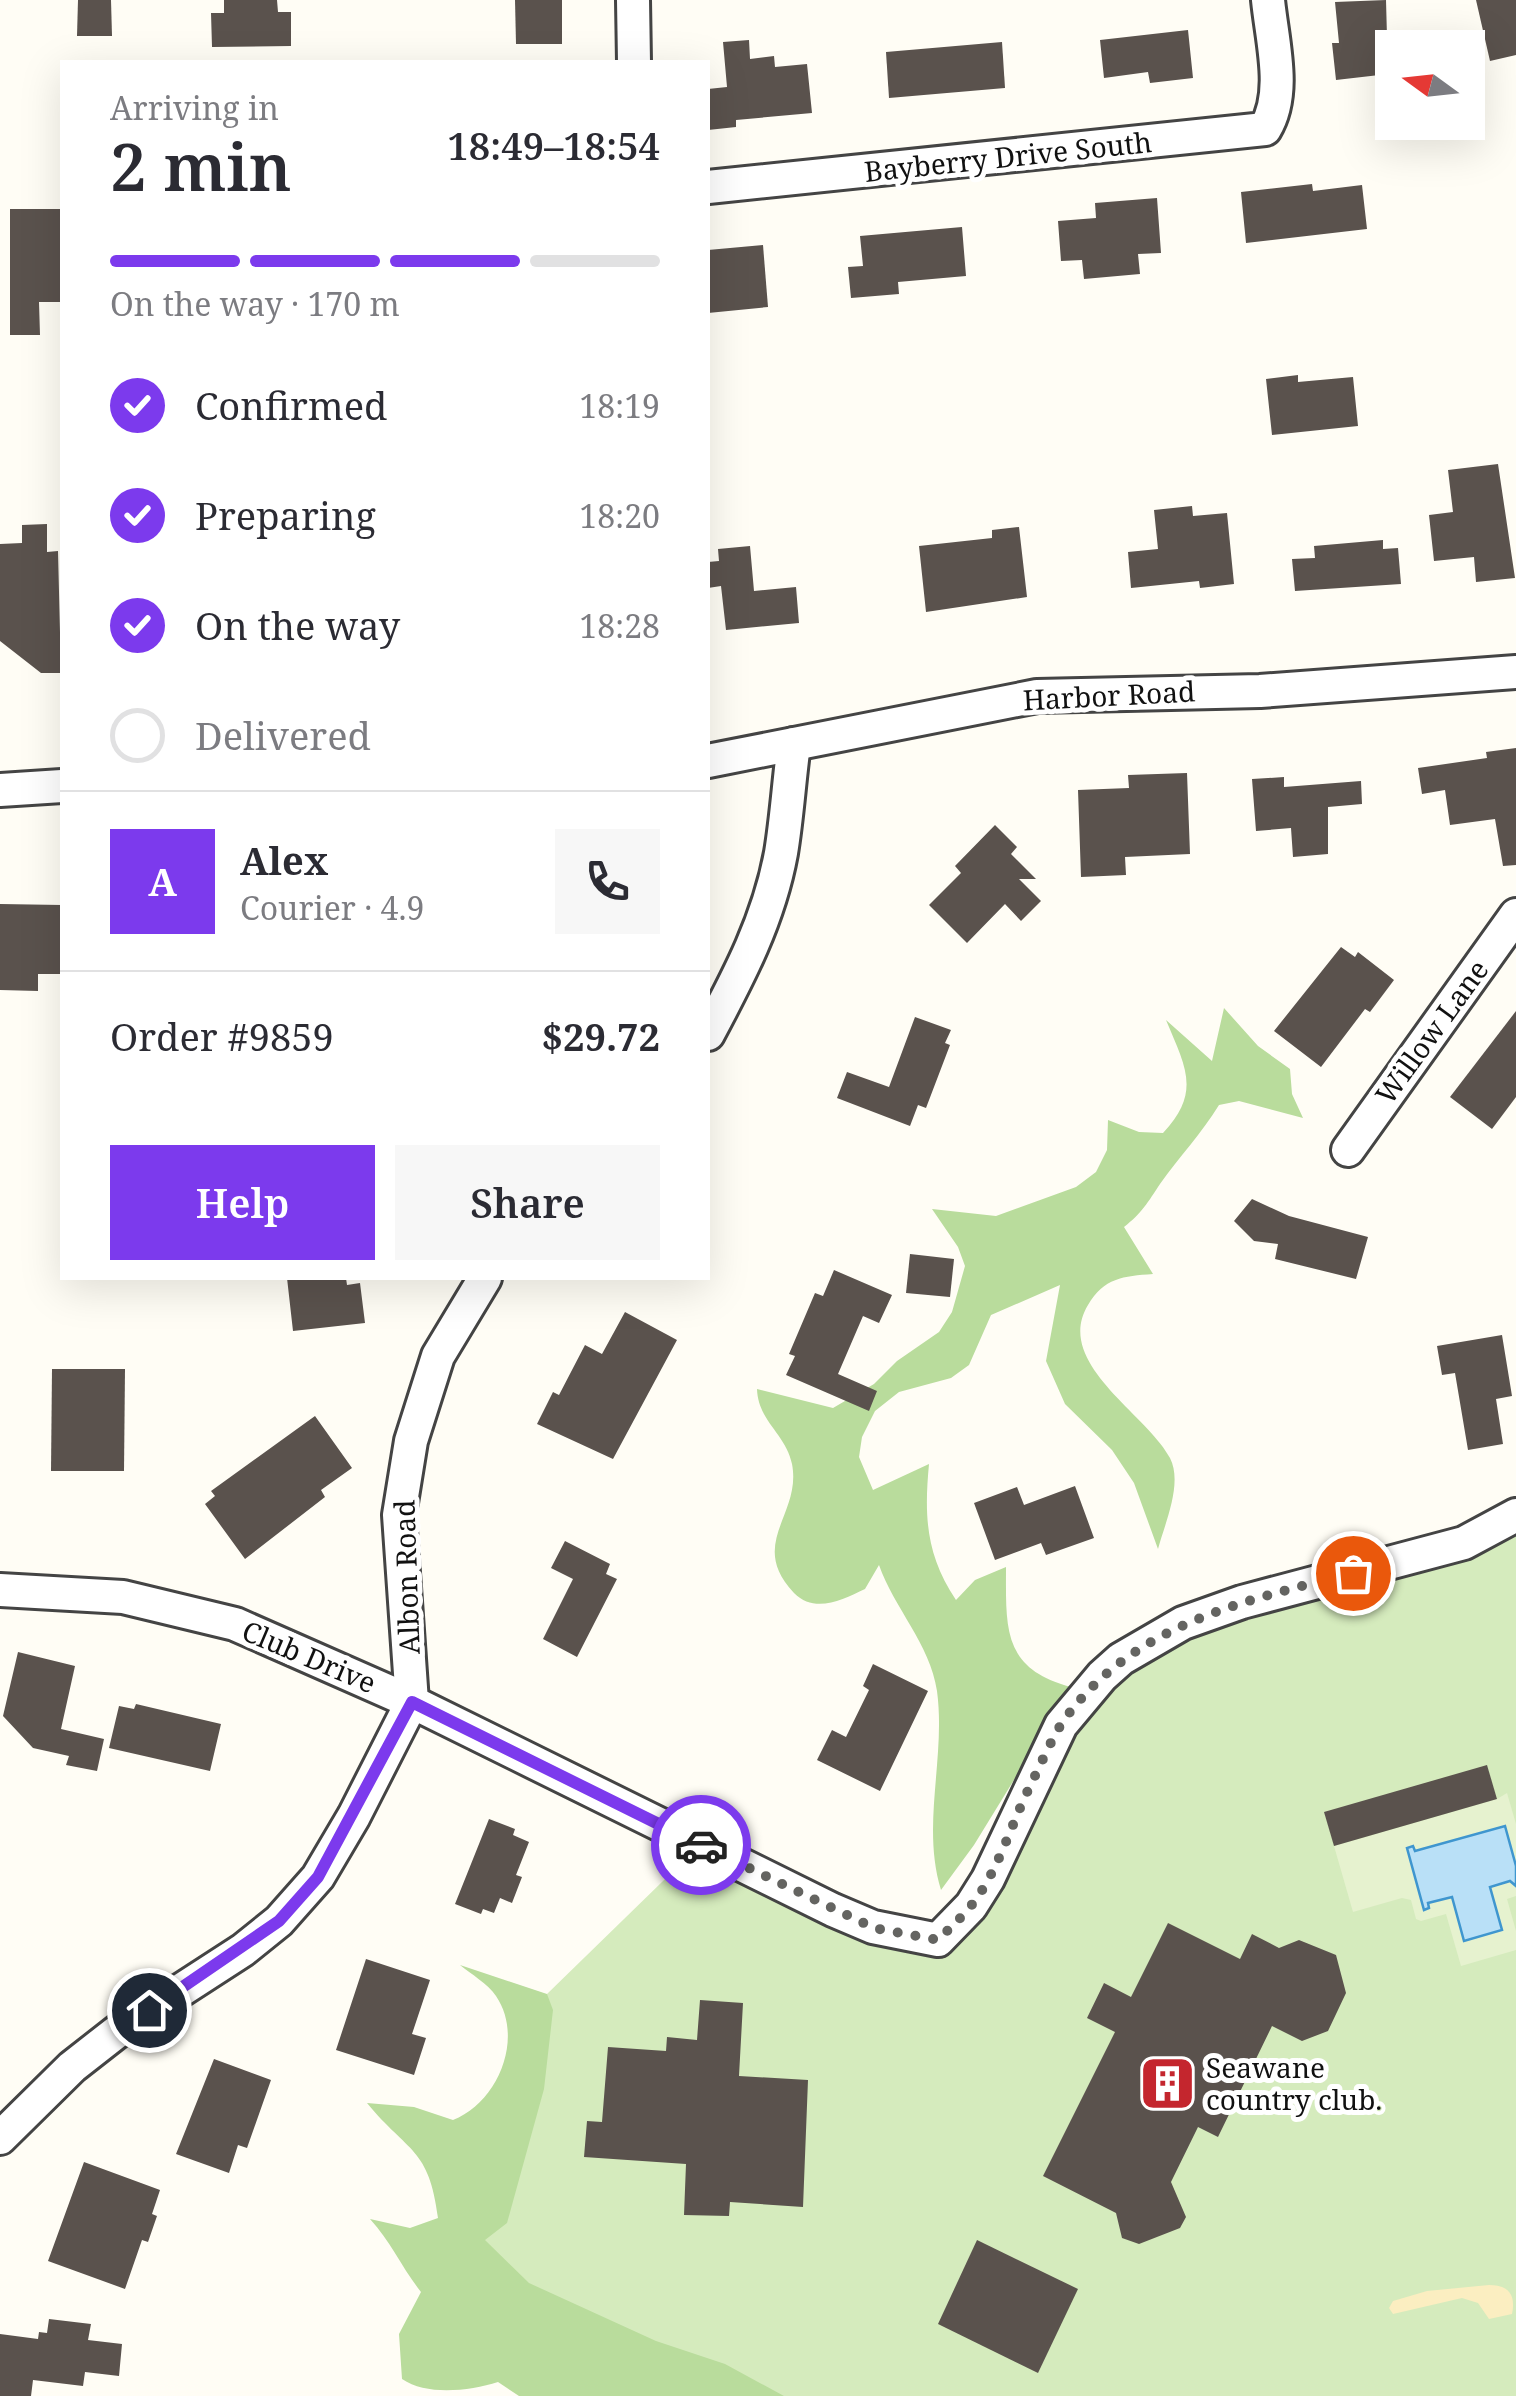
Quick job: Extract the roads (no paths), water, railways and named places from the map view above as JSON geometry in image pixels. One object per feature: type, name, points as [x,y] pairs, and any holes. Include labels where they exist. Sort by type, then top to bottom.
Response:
[{"type":"street","points":[[633,0],[634,60]]},
{"type":"street","name":"Bayberry Drive South","points":[[710,187],[1266,129],[1275,112],[1277,88],[1268,0]]},
{"type":"street","name":"Harbor Road","points":[[710,761],[1036,696],[1260,691],[1516,672]]},
{"type":"street","points":[[710,1030],[745,965],[762,920],[780,854],[794,744]]},
{"type":"street","points":[[0,790],[60,786]]},
{"type":"street","name":"Willow Lane","points":[[1348,1150],[1516,915]]},
{"type":"street","name":"Albon Road","points":[[412,1702],[399,1514],[411,1441],[438,1356],[484,1280]]},
{"type":"street","name":"Club Drive","points":[[0,1590],[123,1596],[236,1624],[412,1702],[874,1928],[938,1940],[971,1906],[1062,1724],[1121,1659],[1183,1623],[1242,1602],[1464,1544],[1516,1514]]},
{"type":"street","points":[[0,2138],[72,2067],[279,1921],[318,1877],[412,1702]]},
{"type":"water","points":[[1505,1826],[1516,1866],[1516,1886],[1510,1881],[1490,1887],[1502,1930],[1464,1941],[1452,1897],[1428,1903],[1429,1908],[1424,1910],[1407,1848],[1413,1846],[1415,1851]]},
{"type":"place","name":"Seawane country club.","points":[[1167,2084]]}]
